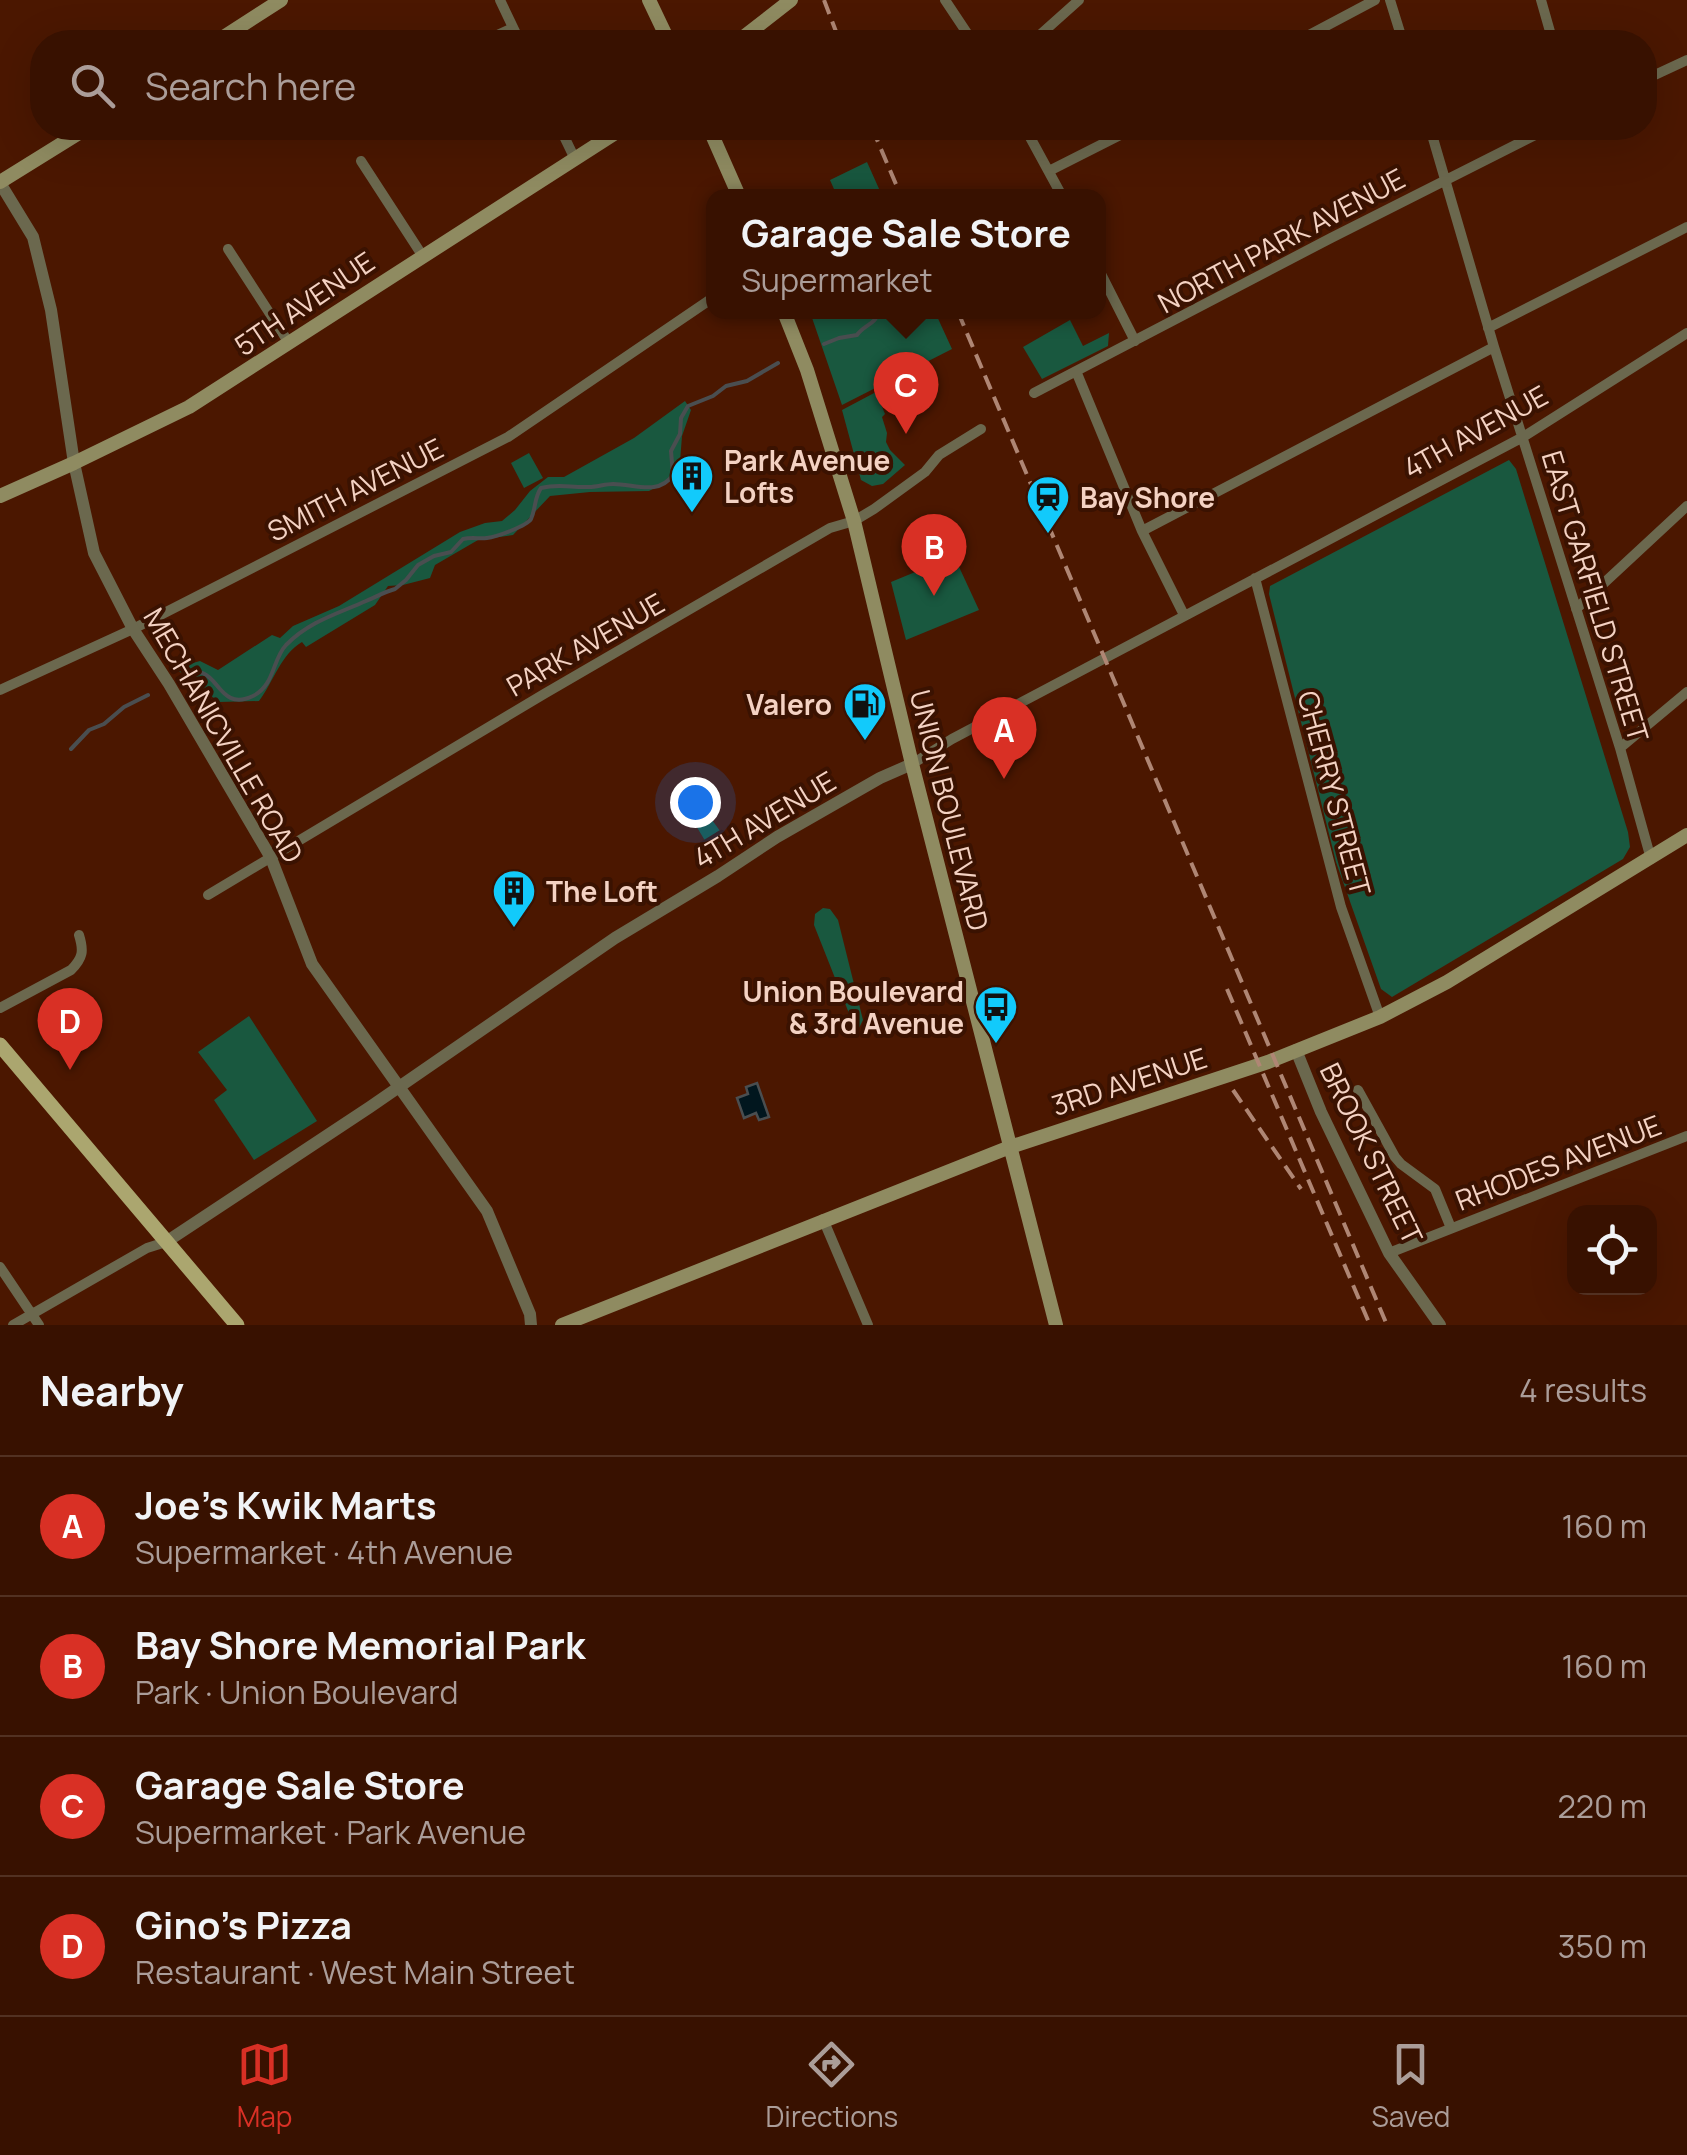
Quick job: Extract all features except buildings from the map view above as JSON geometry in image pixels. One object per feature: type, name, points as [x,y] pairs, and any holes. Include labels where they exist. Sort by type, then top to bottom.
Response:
[{"type":"main road","points":[[235,30],[281,0]]},
{"type":"main road","points":[[649,0],[663,30]]},
{"type":"main road","points":[[752,30],[791,0]]},
{"type":"main road","points":[[0,182],[68,140]]},
{"type":"main road","name":"5TH AVENUE","points":[[0,496],[189,408],[602,140]]},
{"type":"main road","points":[[714,140],[736,189]]},
{"type":"main road","name":"UNION BOULEVARD","points":[[787,319],[807,370],[854,521],[1052,1324]]},
{"type":"main road","name":"3RD AVENUE","points":[[562,1325],[1010,1146],[1268,1062],[1380,1017],[1446,982],[1687,835]]},
{"type":"main road","points":[[2,1052],[237,1325]]},
{"type":"street","points":[[500,0],[513,28],[509,30]]},
{"type":"street","points":[[945,0],[966,30]]},
{"type":"street","points":[[1045,30],[1079,0]]},
{"type":"street","points":[[1319,30],[1375,0]]},
{"type":"street","points":[[1390,0],[1400,30]]},
{"type":"street","points":[[1541,0],[1550,30]]},
{"type":"street","points":[[1657,74],[1687,60]]},
{"type":"street","points":[[566,140],[574,157]]},
{"type":"street","points":[[1032,140],[1058,189]]},
{"type":"street","points":[[1049,171],[1110,140]]},
{"type":"street","name":"EAST GARFIELD STREET","points":[[1434,140],[1651,859]]},
{"type":"street","name":"NORTH PARK AVENUE","points":[[1034,393],[1525,140]]},
{"type":"street","points":[[361,161],[422,255]]},
{"type":"street","name":"MECHANICVILLE ROAD","points":[[0,182],[32,237],[51,310],[74,463],[94,553],[133,628],[270,858],[312,964],[487,1211],[530,1314],[531,1325]]},
{"type":"street","points":[[1488,328],[1687,227]]},
{"type":"street","points":[[228,249],[289,343]]},
{"type":"street","points":[[1106,284],[1135,341]]},
{"type":"street","name":"SMITH AVENUE","points":[[0,690],[133,628],[508,437],[706,302]]},
{"type":"street","name":"4TH AVENUE","points":[[166,1242],[616,938],[777,837],[952,739],[1523,436],[1687,333]]},
{"type":"street","points":[[1142,531],[1494,347]]},
{"type":"street","points":[[1076,372],[1142,531],[1184,615]]},
{"type":"street","name":"PARK AVENUE","points":[[208,895],[830,528],[854,521],[874,509],[925,472],[939,455],[981,428]]},
{"type":"street","points":[[1576,610],[1687,506]]},
{"type":"street","name":"CHERRY STREET","points":[[1256,578],[1341,907],[1380,1017]]},
{"type":"street","points":[[1620,748],[1687,692]]},
{"type":"street","points":[[0,1008],[71,970],[81,960],[79,935]]},
{"type":"street","name":"BROOK STREET","points":[[1296,1050],[1321,1112],[1389,1253],[1440,1325]]},
{"type":"street","points":[[1358,1090],[1400,1164],[1435,1189],[1451,1228]]},
{"type":"street","name":"RHODES AVENUE","points":[[1389,1253],[1687,1136]]},
{"type":"street","points":[[823,1219],[868,1325]]},
{"type":"street","points":[[13,1325],[147,1248],[166,1242]]},
{"type":"street","points":[[0,1267],[39,1325]]},
{"type":"green space","points":[[867,162],[879,189],[834,189],[830,180]]},
{"type":"green space","points":[[812,319],[938,319],[952,349],[842,405]]},
{"type":"green space","points":[[1070,320],[1083,346],[1109,333],[1108,346],[1042,379],[1023,347]]},
{"type":"green space","points":[[876,392],[885,414],[882,417],[886,442],[905,465],[883,484],[872,486],[861,480],[842,410]]},
{"type":"green space","points":[[685,401],[691,410],[682,436],[679,475],[649,491],[550,496],[513,535],[478,540],[435,565],[430,578],[388,586],[375,605],[306,647],[302,642],[283,661],[259,701],[219,702],[175,668],[200,661],[218,670],[272,635],[280,638],[293,626],[339,606],[460,532],[502,521],[548,477],[564,477],[634,438]]},
{"type":"green space","points":[[529,453],[543,478],[524,488],[511,463]]},
{"type":"green space","points":[[1509,460],[1516,469],[1630,847],[1623,859],[1392,997],[1381,989],[1336,862],[1270,586]]},
{"type":"green space","points":[[954,556],[979,610],[906,640],[891,582]]},
{"type":"green space","points":[[701,805],[726,839],[710,849],[695,824],[699,820],[693,810]]},
{"type":"green space","points":[[823,908],[830,909],[838,920],[863,1020],[859,1028],[854,1026],[814,925],[815,914]]},
{"type":"green space","points":[[249,1016],[317,1121],[254,1160],[214,1100],[227,1090],[198,1052]]},
{"type":"water","points":[[757,1083],[769,1117],[759,1120],[756,1113],[744,1118],[737,1098],[748,1094],[746,1087]]},
{"type":"waterway","points":[[824,344],[857,335],[875,319]]},
{"type":"waterway","points":[[181,678],[203,673],[230,698],[253,696],[265,686],[286,645],[305,630],[395,589],[418,565],[451,552],[463,539],[491,537],[524,525],[531,519],[541,488],[660,485],[673,475],[671,451],[688,406],[778,363]]},
{"type":"waterway","points":[[71,749],[89,730],[148,695]]},
{"type":"railway","points":[[824,0],[835,30]]},
{"type":"railway","points":[[877,140],[898,189]]},
{"type":"railway","points":[[961,319],[1387,1325]]},
{"type":"railway","points":[[1227,989],[1370,1325]]},
{"type":"railway","points":[[1233,1090],[1301,1189]]},
{"type":"place","name":"Garage Sale Store","points":[[906,434]]},
{"type":"place","name":"Park Avenue Lofts","points":[[692,514]]},
{"type":"place","name":"Bay Shore","points":[[1048,535]]},
{"type":"place","name":"Bay Shore Memorial Park","points":[[934,596]]},
{"type":"place","name":"Valero","points":[[865,742]]},
{"type":"place","name":"Joe's Kwik Marts","points":[[1004,779]]},
{"type":"place","name":"The Loft","points":[[514,929]]},
{"type":"place","name":"Union Boulevard & 3rd Avenue","points":[[996,1045]]},
{"type":"place","name":"Gino's Pizza","points":[[70,1070]]}]
